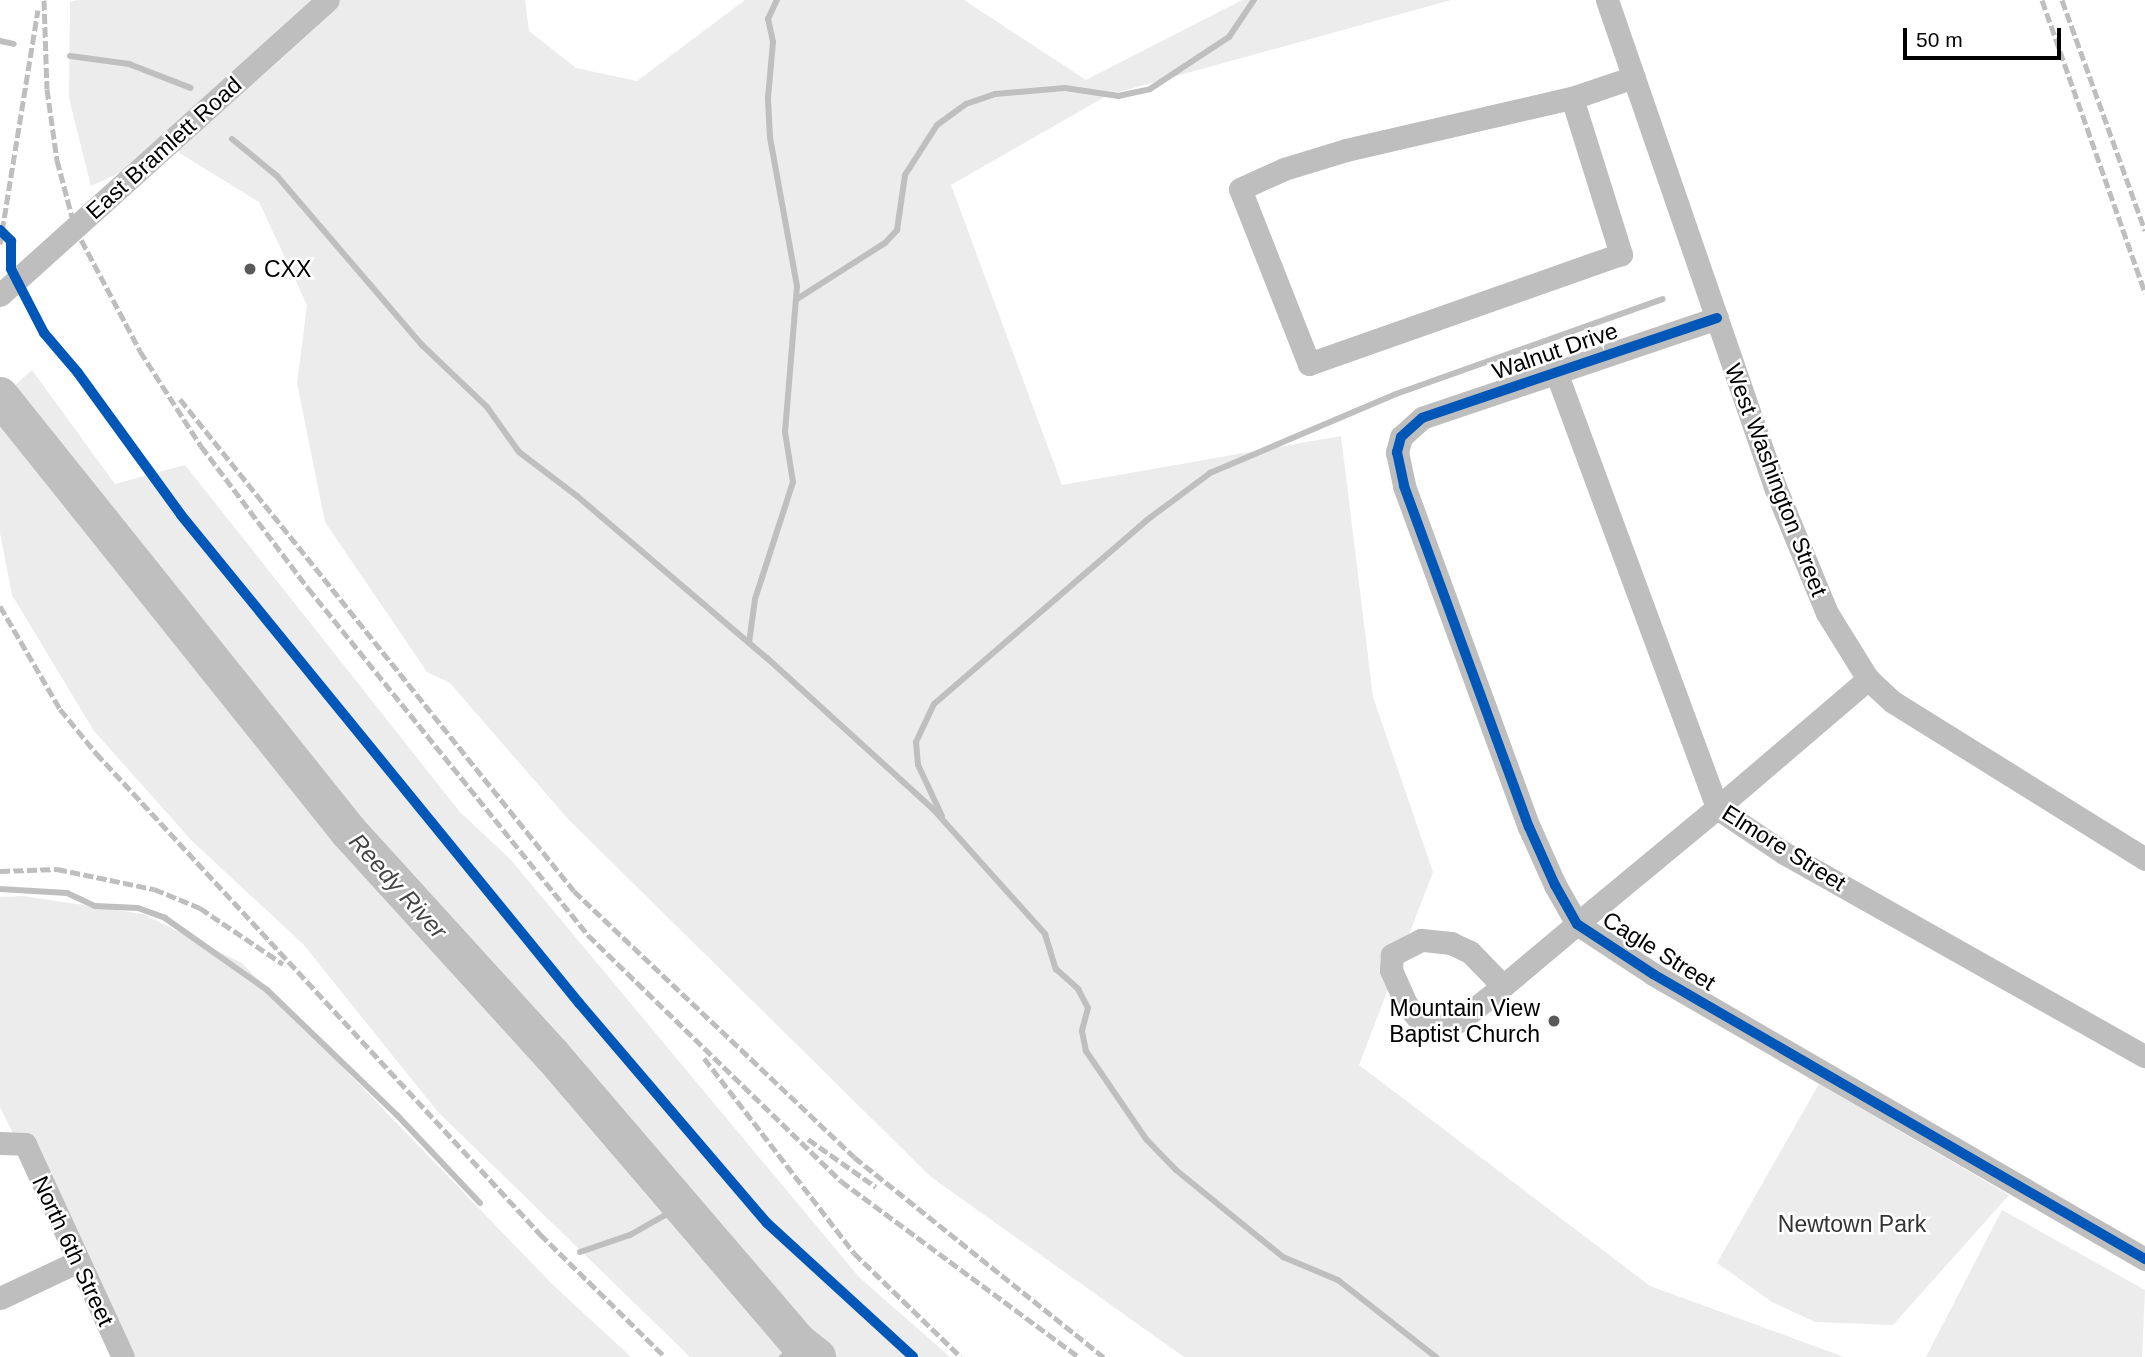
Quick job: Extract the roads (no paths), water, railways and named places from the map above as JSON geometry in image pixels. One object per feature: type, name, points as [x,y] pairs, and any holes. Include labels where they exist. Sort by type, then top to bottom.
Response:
[{"type":"street","name":"East Bramlett Road","points":[[0,295],[328,0]]},
{"type":"street","name":"West Washington Street","points":[[1607,0],[1804,563],[1827,613],[1868,679],[1927,726],[2145,859]]},
{"type":"street","points":[[1572,98],[1621,254],[1310,363],[1240,189],[1284,169],[1346,150],[1572,98],[1634,77]]},
{"type":"street","name":"Walnut Drive","points":[[1409,428],[1422,418],[1717,318]]},
{"type":"street","name":"Elmore Street","points":[[1556,372],[1717,808],[1784,853],[2145,1056]]},
{"type":"street","name":"Cagle Street","points":[[1409,428],[1397,452],[1404,486],[1529,827],[1577,924],[1653,974],[2145,1259]]},
{"type":"street","points":[[1503,986],[1470,952],[1451,943],[1420,940],[1392,955],[1391,971],[1406,1004],[1421,1022],[1440,1026],[1459,1021],[1503,986],[1717,808],[1868,679]]},
{"type":"street","name":"North 6th Street","points":[[0,1143],[25,1144],[123,1357]]},
{"type":"street","points":[[0,1298],[77,1262]]},
{"type":"waterway","points":[[749,643],[755,599],[793,482],[785,432],[797,286],[770,137],[768,98],[773,42],[768,19],[777,0]]},
{"type":"waterway","points":[[797,299],[885,243],[897,230],[905,175],[937,125],[966,104],[995,94],[1065,88],[1118,96],[1150,89],[1229,37],[1254,0]]},
{"type":"waterway","points":[[0,41],[14,44]]},
{"type":"waterway","points":[[70,56],[129,64],[191,88]]},
{"type":"waterway","points":[[232,139],[277,176],[422,345],[487,407],[519,452],[577,496],[767,658],[933,809],[1045,934],[1056,969],[1078,989],[1088,1008],[1082,1031],[1086,1051],[1146,1139],[1176,1170],[1283,1257],[1338,1280],[1436,1357]]},
{"type":"waterway","points":[[942,816],[918,765],[916,742],[934,704],[1147,520],[1210,473],[1396,394],[1663,299]]},
{"type":"waterway","name":"Reedy River","points":[[0,396],[349,832],[552,1055],[799,1343],[817,1357]]},
{"type":"waterway","points":[[0,889],[67,893],[95,906],[138,908],[165,918],[267,990],[397,1115],[480,1203]]},
{"type":"waterway","points":[[580,1252],[630,1235],[681,1206]]},
{"type":"waterway","points":[[782,1357],[799,1343]]},
{"type":"railway","points":[[44,0],[47,89],[57,160],[75,228],[140,351],[201,446],[308,588],[588,935],[841,1181],[1079,1357]]},
{"type":"railway","points":[[2042,0],[2145,293]]},
{"type":"railway","points":[[2062,0],[2145,231]]},
{"type":"railway","points":[[0,244],[38,10]]},
{"type":"railway","points":[[180,399],[574,891],[854,1157],[1104,1357]]},
{"type":"railway","points":[[0,606],[60,709],[96,753],[540,1234],[665,1357]]},
{"type":"railway","points":[[0,871],[57,869],[154,889],[200,908],[283,964]]},
{"type":"railway","points":[[704,1058],[854,1253],[961,1357]]},
{"type":"railway","points":[[808,1139],[876,1187]]},
{"type":"place","name":"CXX","points":[[250,269]]},
{"type":"place","name":"Mountain View Baptist Church","points":[[1554,1021]]},
{"type":"park label","name":"Newtown Park","points":[[1852,1224]]}]
